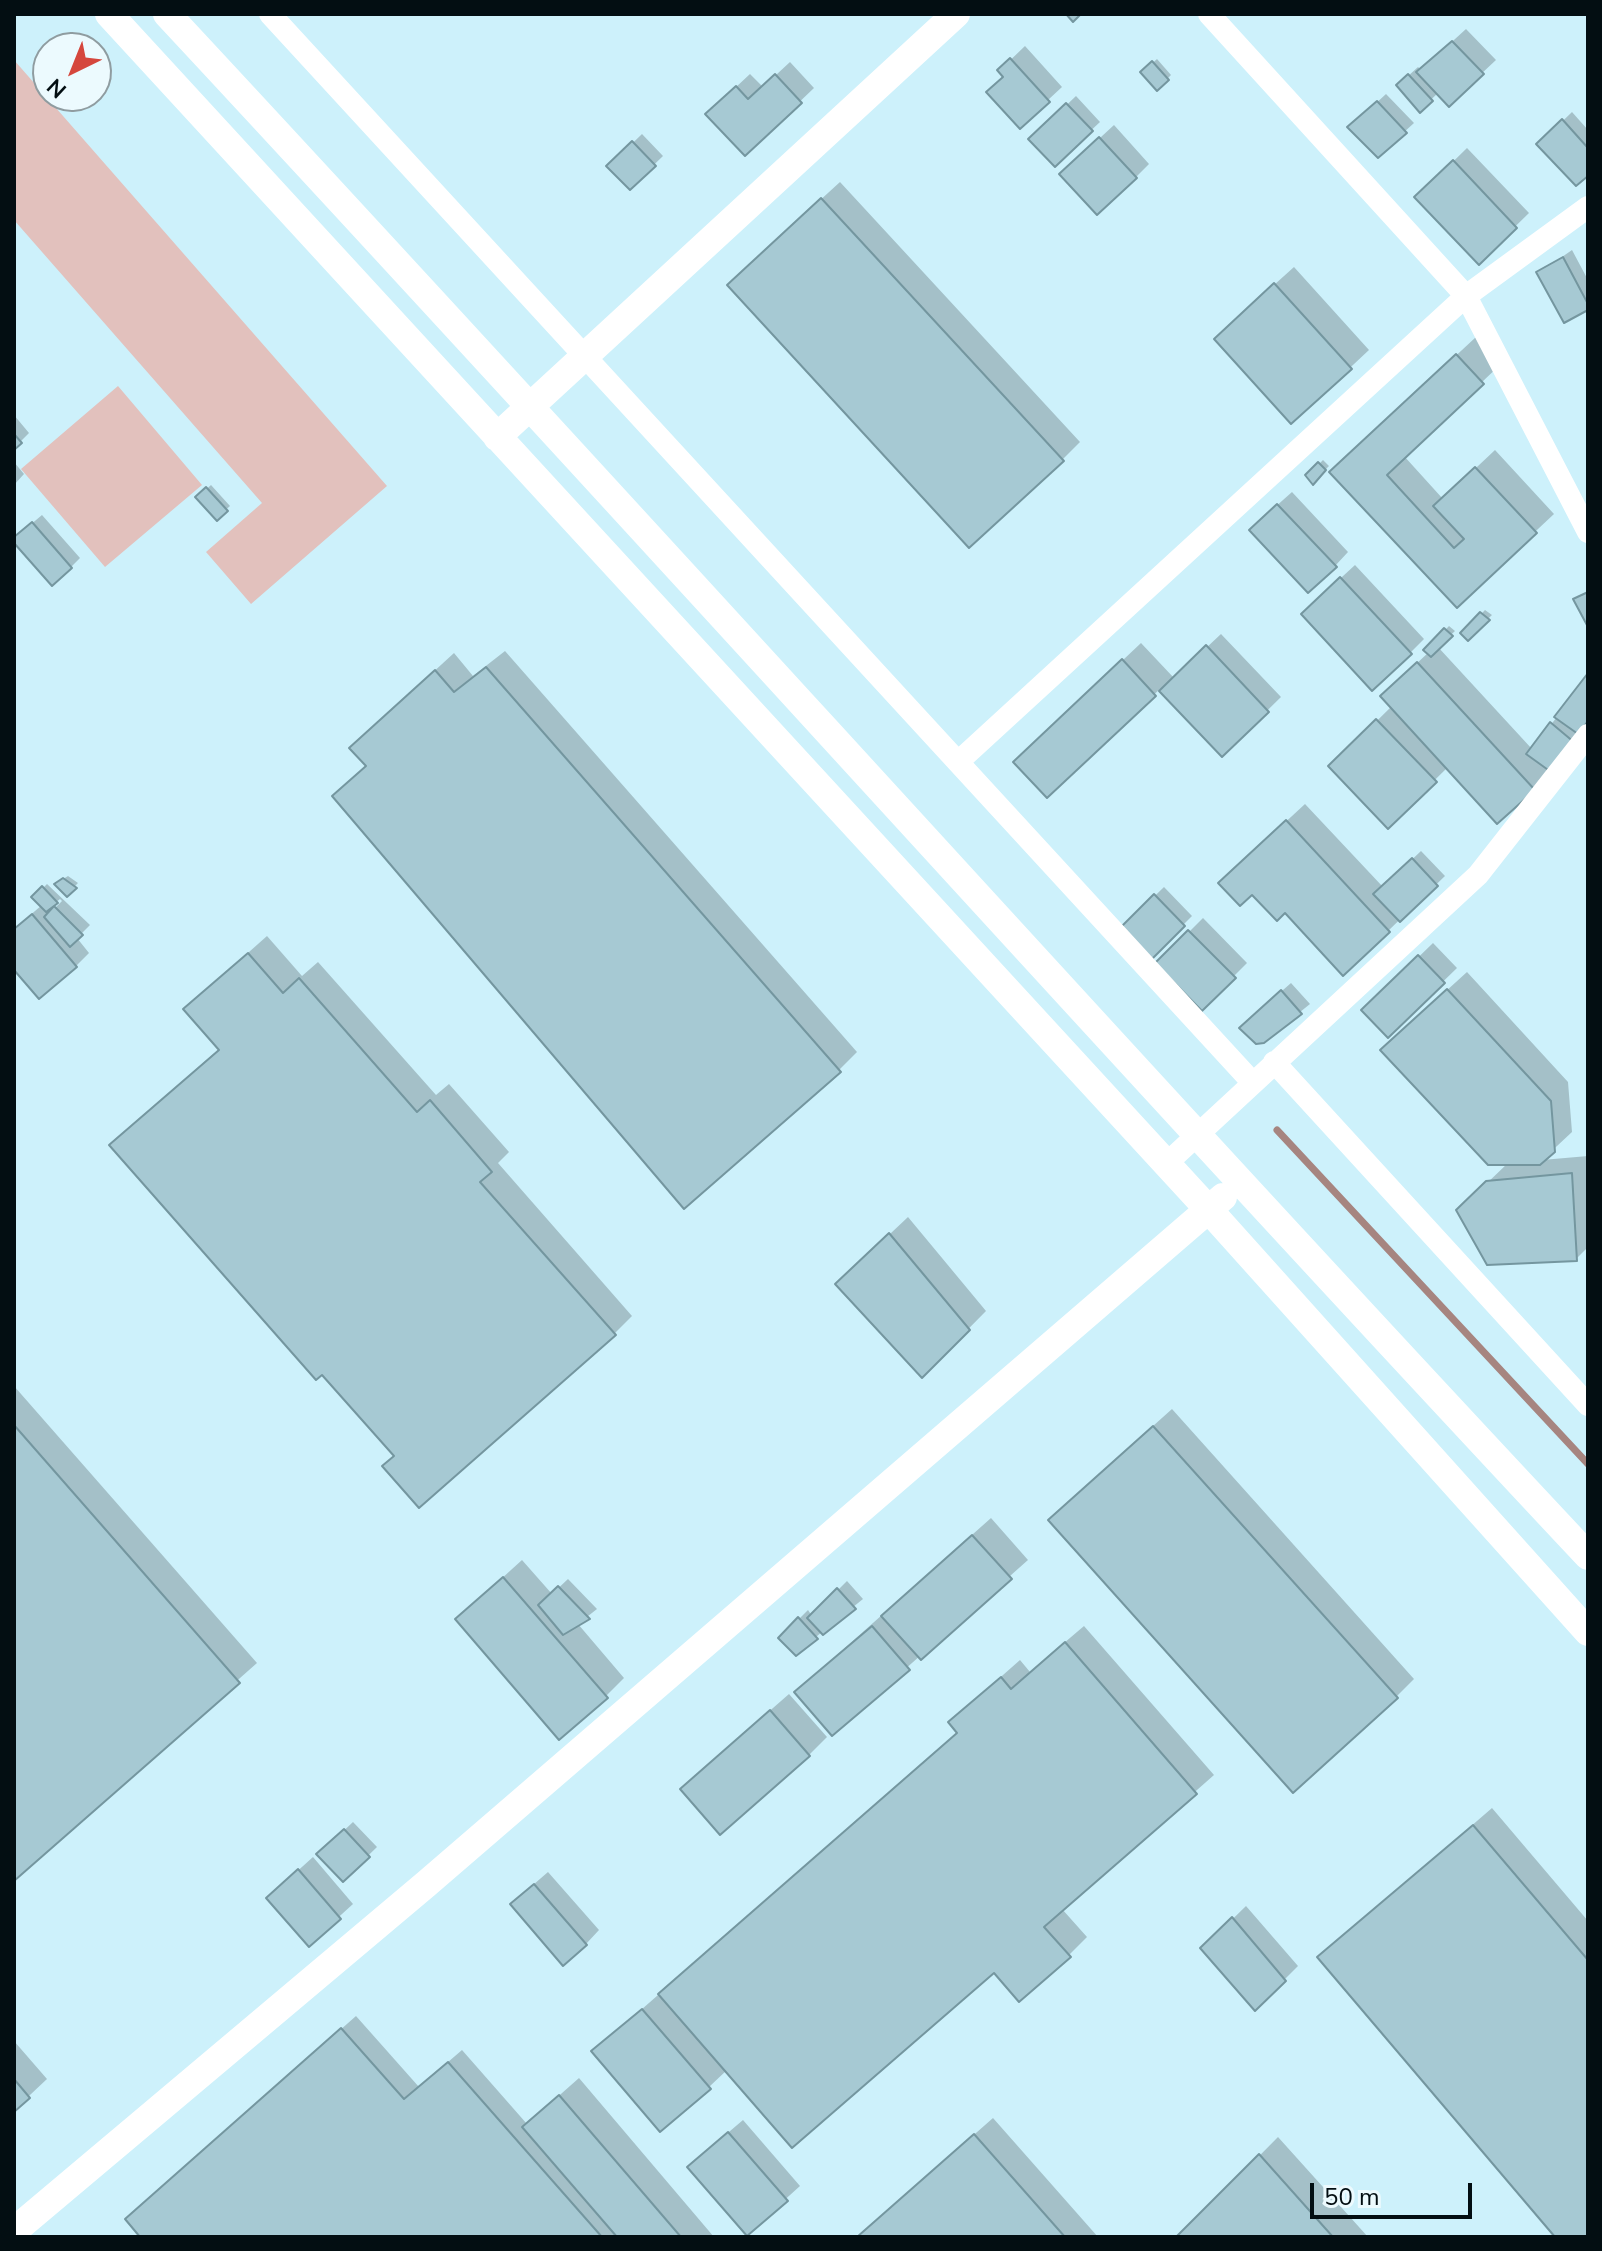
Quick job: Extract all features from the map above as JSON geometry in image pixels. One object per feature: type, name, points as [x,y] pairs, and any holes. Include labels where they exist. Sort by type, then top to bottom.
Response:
[{"type":"street","points":[[109,14],[1209,1210],[1588,1632]]},
{"type":"street","points":[[167,14],[532,405],[1239,1183],[1588,1556]]},
{"type":"street","points":[[270,14],[1253,1083]]},
{"type":"street","points":[[497,437],[956,14]]},
{"type":"street","points":[[1209,14],[1466,296],[1588,532]]},
{"type":"street","points":[[958,762],[1466,296],[1588,207]]},
{"type":"street","points":[[1166,1164],[1478,875],[1588,735]]},
{"type":"street","points":[[1274,1062],[1588,1405]]},
{"type":"street","points":[[14,2231],[425,1885],[1239,1183]]},
{"type":"shaded area","points":[[14,60],[32,81],[32,112],[60,112],[387,486],[251,604],[206,552],[262,503],[14,220]]},
{"type":"shaded area","points":[[118,386],[202,485],[105,567],[21,469]]},
{"type":"building","points":[[1066,14],[1081,14],[1073,22]]},
{"type":"building","points":[[1452,41],[1484,74],[1449,107],[1416,72]]},
{"type":"building","points":[[1010,58],[1050,102],[1020,129],[986,92],[1003,77],[997,70]]},
{"type":"building","points":[[1152,61],[1169,80],[1157,91],[1140,72]]},
{"type":"building","points":[[775,74],[802,103],[745,156],[705,114],[736,86],[748,99]]},
{"type":"building","points":[[1408,74],[1433,101],[1420,113],[1396,85]]},
{"type":"building","points":[[1377,101],[1407,133],[1378,158],[1347,127]]},
{"type":"building","points":[[1066,103],[1093,131],[1055,167],[1028,139]]},
{"type":"building","points":[[1562,119],[1588,148],[1588,176],[1576,186],[1536,144]]},
{"type":"building","points":[[1099,137],[1137,178],[1097,215],[1059,174]]},
{"type":"building","points":[[632,141],[656,166],[630,190],[606,166]]},
{"type":"building","points":[[1453,160],[1517,228],[1479,265],[1414,197]]},
{"type":"building","points":[[821,198],[1064,461],[969,548],[727,285]]},
{"type":"building","points":[[1563,257],[1588,304],[1588,310],[1564,323],[1536,272]]},
{"type":"building","points":[[1274,283],[1352,369],[1291,424],[1214,339]]},
{"type":"building","points":[[1456,354],[1484,384],[1387,475],[1454,548],[1464,539],[1433,506],[1475,467],[1537,533],[1457,608],[1329,472]]},
{"type":"building","points":[[14,434],[22,443],[14,450]]},
{"type":"building","points":[[1318,462],[1326,470],[1313,485],[1305,475]]},
{"type":"building","points":[[206,487],[228,511],[217,521],[195,497]]},
{"type":"building","points":[[1277,504],[1337,567],[1308,593],[1249,530]]},
{"type":"building","points":[[32,522],[72,568],[52,586],[14,543],[14,537]]},
{"type":"building","points":[[1340,577],[1412,654],[1372,691],[1301,614]]},
{"type":"building","points":[[1588,592],[1588,627],[1573,599]]},
{"type":"building","points":[[1480,612],[1490,620],[1468,641],[1460,633]]},
{"type":"building","points":[[1444,628],[1453,636],[1431,657],[1423,650]]},
{"type":"building","points":[[1206,645],[1269,712],[1222,757],[1159,691]]},
{"type":"building","points":[[1122,659],[1156,696],[1047,798],[1013,762]]},
{"type":"building","points":[[1417,662],[1535,790],[1497,824],[1380,696]]},
{"type":"building","points":[[486,667],[841,1072],[684,1209],[332,796],[366,766],[349,748],[435,670],[454,692]]},
{"type":"building","points":[[1588,673],[1588,721],[1578,734],[1554,717]]},
{"type":"building","points":[[1376,719],[1437,782],[1388,829],[1328,766]]},
{"type":"building","points":[[1550,722],[1575,743],[1551,772],[1526,754]]},
{"type":"building","points":[[1286,820],[1390,932],[1343,976],[1285,913],[1277,921],[1252,895],[1240,906],[1218,883]]},
{"type":"building","points":[[1412,858],[1438,886],[1400,922],[1373,894]]},
{"type":"building","points":[[63,878],[77,888],[67,897],[54,884]]},
{"type":"building","points":[[42,886],[58,903],[46,912],[31,897]]},
{"type":"building","points":[[1154,894],[1185,926],[1152,959],[1121,927]]},
{"type":"building","points":[[54,906],[83,935],[70,947],[44,917]]},
{"type":"building","points":[[32,914],[77,967],[39,999],[14,970],[14,929]]},
{"type":"building","points":[[1188,930],[1236,978],[1202,1011],[1155,963]]},
{"type":"building","points":[[248,953],[283,993],[299,978],[417,1112],[430,1100],[492,1172],[480,1182],[616,1335],[419,1508],[382,1466],[394,1456],[322,1375],[316,1380],[109,1145],[219,1050],[183,1009]]},
{"type":"building","points":[[1418,955],[1445,983],[1388,1038],[1361,1010]]},
{"type":"building","points":[[1447,989],[1551,1101],[1555,1152],[1540,1165],[1488,1165],[1380,1050]]},
{"type":"building","points":[[1281,990],[1302,1014],[1264,1043],[1256,1044],[1239,1028]]},
{"type":"building","points":[[1572,1173],[1577,1261],[1487,1265],[1456,1210],[1486,1181]]},
{"type":"building","points":[[889,1233],[970,1330],[922,1378],[835,1284]]},
{"type":"building","points":[[14,1425],[240,1683],[14,1881]]},
{"type":"building","points":[[1153,1426],[1398,1698],[1293,1793],[1048,1520]]},
{"type":"building","points":[[972,1535],[1012,1579],[921,1660],[881,1616]]},
{"type":"building","points":[[503,1577],[608,1698],[559,1740],[455,1619]]},
{"type":"building","points":[[558,1586],[590,1619],[563,1635],[538,1605]]},
{"type":"building","points":[[837,1588],[856,1609],[823,1635],[807,1618]]},
{"type":"building","points":[[798,1617],[818,1639],[796,1656],[778,1638]]},
{"type":"building","points":[[872,1626],[910,1670],[832,1736],[794,1692]]},
{"type":"building","points":[[1065,1642],[1197,1794],[1044,1927],[1071,1957],[1019,2002],[994,1973],[792,2148],[658,1994],[957,1733],[948,1722],[1001,1677],[1011,1689]]},
{"type":"building","points":[[770,1710],[810,1756],[720,1835],[680,1789]]},
{"type":"building","points":[[1473,1825],[1588,1960],[1588,2234],[1585,2237],[1555,2237],[1317,1957]]},
{"type":"building","points":[[344,1829],[370,1857],[343,1882],[316,1854]]},
{"type":"building","points":[[298,1869],[341,1919],[309,1947],[266,1898]]},
{"type":"building","points":[[534,1884],[587,1945],[563,1966],[510,1904]]},
{"type":"building","points":[[1232,1917],[1286,1981],[1255,2011],[1200,1948]]},
{"type":"building","points":[[642,2009],[711,2089],[660,2132],[591,2051]]},
{"type":"building","points":[[341,2028],[404,2099],[448,2062],[602,2237],[140,2237],[125,2219]]},
{"type":"building","points":[[14,2079],[30,2098],[14,2112]]},
{"type":"building","points":[[559,2095],[681,2237],[617,2237],[522,2127]]},
{"type":"building","points":[[728,2132],[788,2201],[747,2236],[687,2167]]},
{"type":"building","points":[[974,2134],[1065,2237],[857,2237]]},
{"type":"building","points":[[1259,2154],[1333,2237],[1176,2237]]},
{"type":"waterway","points":[[1277,1130],[1588,1464]]}]
